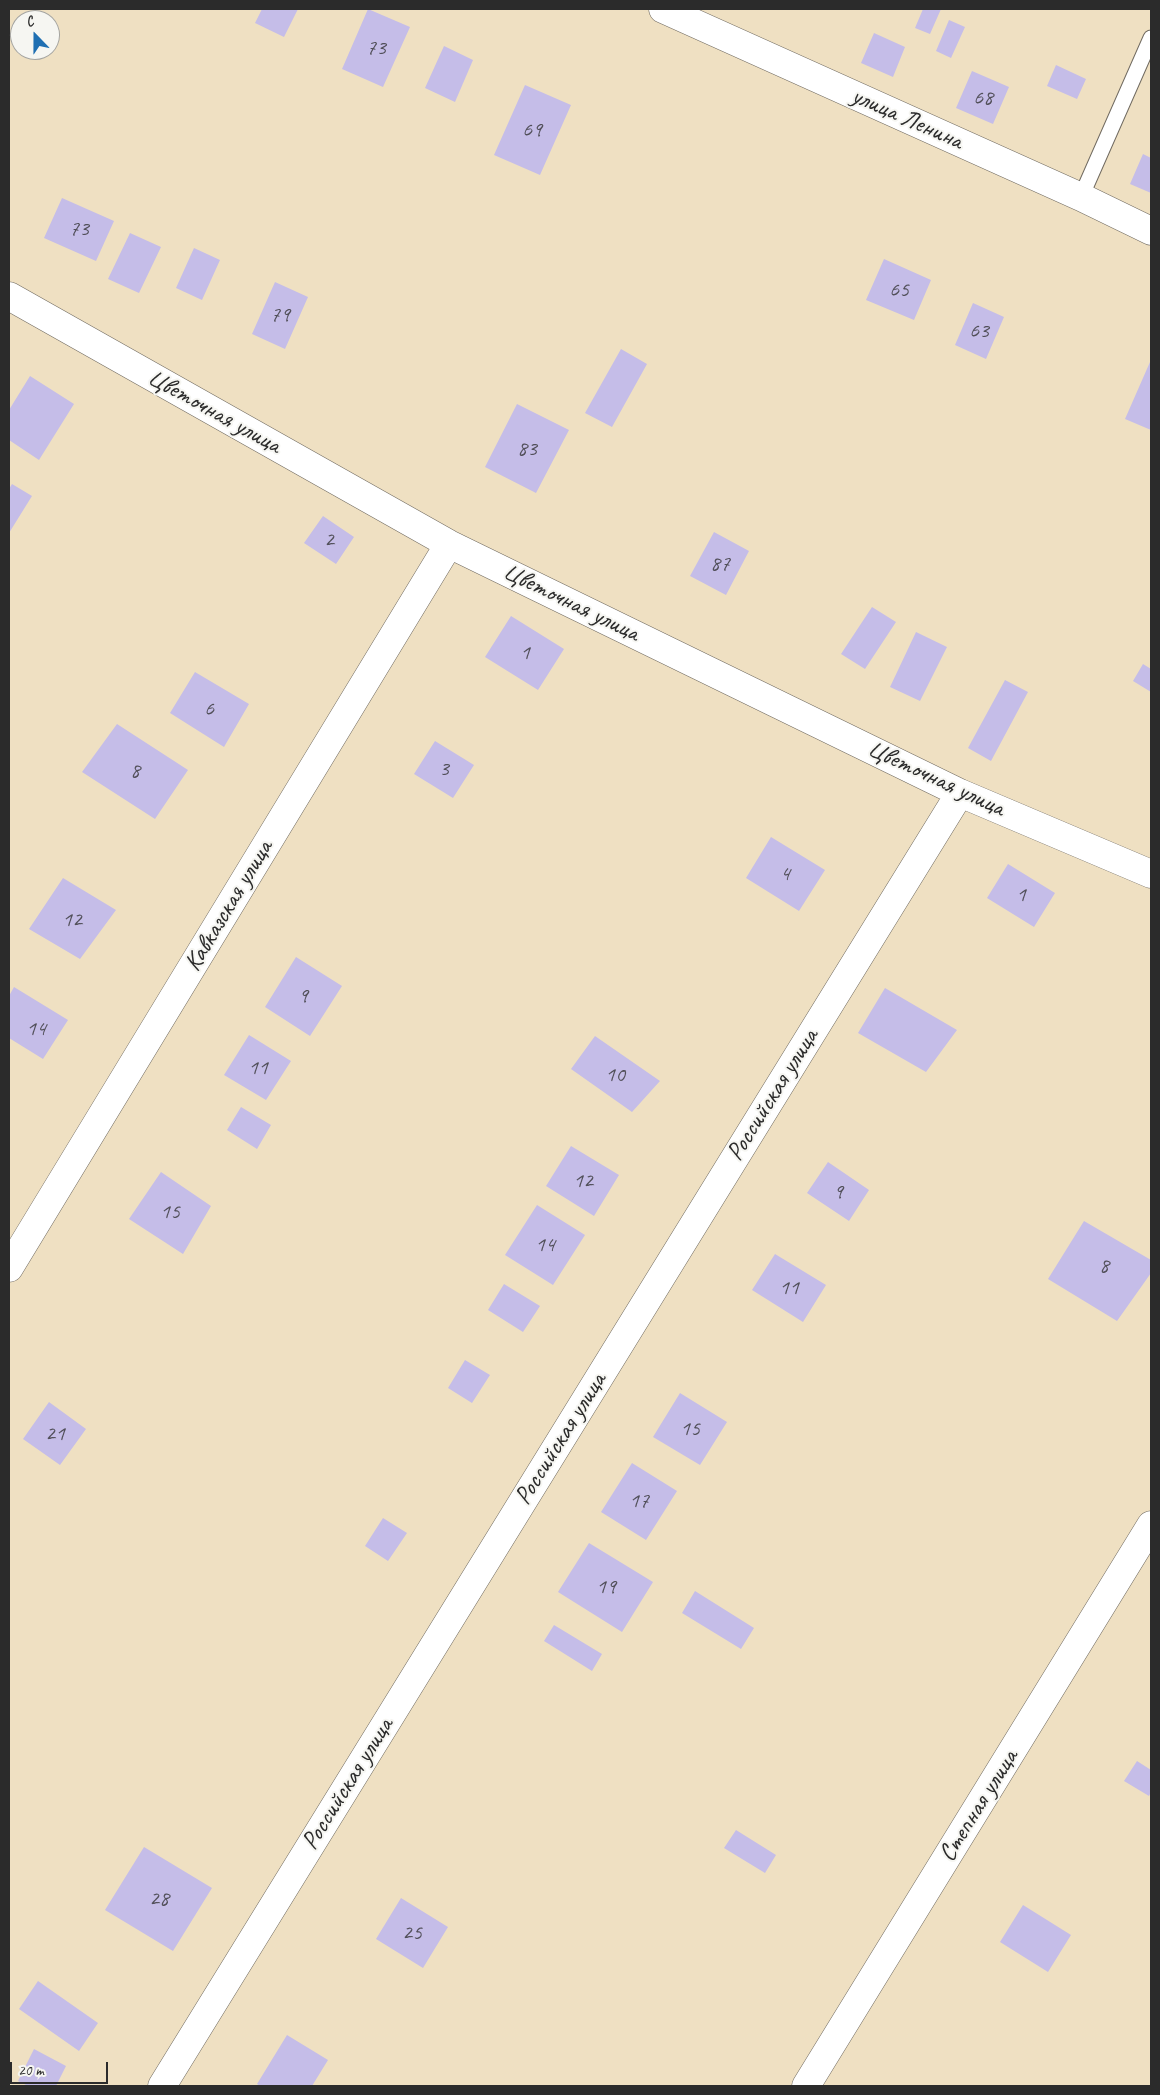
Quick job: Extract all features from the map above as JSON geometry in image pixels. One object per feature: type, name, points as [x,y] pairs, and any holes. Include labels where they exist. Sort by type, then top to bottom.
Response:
[{"type":"street","name":"улица Ленина","points":[[663,9],[1081,197],[1151,231]]},
{"type":"street","name":"Цветочная улица","points":[[9,296],[449,544],[960,793],[1151,874]]},
{"type":"street","name":"Кавказская улица","points":[[9,1268],[449,544]]},
{"type":"street","name":"Российская улица","points":[[162,2086],[960,793]]},
{"type":"street","name":"Степная улица","points":[[806,2086],[1151,1525]]},
{"type":"lane","points":[[1081,197],[1151,38]]},
{"type":"building","points":[[262,9],[298,9],[284,37],[255,23]]},
{"type":"building","points":[[368,9],[410,27],[383,87],[342,69]]},
{"type":"building","points":[[923,9],[941,9],[930,34],[915,28]]},
{"type":"building","points":[[949,20],[965,27],[951,58],[936,51]]},
{"type":"building","points":[[874,33],[905,47],[893,77],[861,63]]},
{"type":"building","points":[[444,46],[473,60],[455,102],[425,88]]},
{"type":"building","points":[[1056,65],[1086,79],[1077,99],[1047,86]]},
{"type":"building","points":[[972,71],[1009,87],[993,124],[956,108]]},
{"type":"building","points":[[525,85],[571,105],[540,175],[494,155]]},
{"type":"building","points":[[1143,154],[1151,158],[1151,193],[1130,184]]},
{"type":"building","points":[[62,198],[114,221],[96,261],[44,238]]},
{"type":"building","points":[[130,233],[161,247],[139,293],[108,279]]},
{"type":"building","points":[[194,248],[220,260],[202,300],[176,288]]},
{"type":"building","points":[[884,259],[931,280],[914,320],[866,300]]},
{"type":"building","points":[[275,282],[308,297],[285,349],[252,334]]},
{"type":"building","points":[[973,303],[1004,317],[986,359],[955,345]]},
{"type":"building","points":[[621,349],[647,364],[612,427],[585,413]]},
{"type":"building","points":[[1151,363],[1151,430],[1125,419]]},
{"type":"building","points":[[30,376],[74,404],[39,460],[9,440],[9,410]]},
{"type":"building","points":[[517,404],[569,430],[536,493],[485,467]]},
{"type":"building","points":[[12,484],[32,496],[9,533],[9,489]]},
{"type":"building","points":[[323,516],[354,537],[336,564],[304,543]]},
{"type":"building","points":[[714,532],[749,551],[726,595],[690,576]]},
{"type":"building","points":[[872,607],[896,622],[865,669],[841,654]]},
{"type":"building","points":[[511,616],[564,649],[538,690],[485,657]]},
{"type":"building","points":[[916,632],[947,647],[920,701],[890,687]]},
{"type":"building","points":[[1143,664],[1151,669],[1151,692],[1133,681]]},
{"type":"building","points":[[195,672],[249,704],[224,747],[170,713]]},
{"type":"building","points":[[1005,680],[1028,692],[991,761],[968,748]]},
{"type":"building","points":[[117,724],[188,770],[155,819],[82,772]]},
{"type":"building","points":[[435,741],[474,765],[453,798],[414,774]]},
{"type":"building","points":[[771,837],[825,870],[799,911],[746,878]]},
{"type":"building","points":[[1008,864],[1055,893],[1034,927],[987,898]]},
{"type":"building","points":[[63,878],[116,910],[80,959],[29,929]]},
{"type":"building","points":[[296,957],[342,986],[310,1036],[265,1007]]},
{"type":"building","points":[[14,987],[68,1020],[43,1059],[9,1038],[9,996]]},
{"type":"building","points":[[885,988],[957,1030],[926,1072],[858,1033]]},
{"type":"building","points":[[249,1035],[291,1061],[266,1100],[224,1075]]},
{"type":"building","points":[[595,1036],[660,1081],[632,1112],[571,1069]]},
{"type":"building","points":[[241,1107],[271,1125],[257,1149],[227,1130]]},
{"type":"building","points":[[571,1146],[619,1175],[594,1216],[546,1186]]},
{"type":"building","points":[[828,1162],[869,1190],[849,1221],[807,1193]]},
{"type":"building","points":[[161,1172],[211,1206],[183,1254],[129,1219]]},
{"type":"building","points":[[537,1205],[585,1235],[553,1285],[505,1255]]},
{"type":"building","points":[[1084,1221],[1151,1260],[1151,1273],[1117,1321],[1048,1279]]},
{"type":"building","points":[[775,1254],[826,1285],[803,1322],[752,1290]]},
{"type":"building","points":[[504,1284],[540,1306],[523,1332],[488,1310]]},
{"type":"building","points":[[465,1360],[490,1375],[472,1403],[448,1388]]},
{"type":"building","points":[[680,1393],[727,1422],[700,1465],[653,1437]]},
{"type":"building","points":[[49,1402],[86,1429],[60,1465],[23,1439]]},
{"type":"building","points":[[632,1463],[677,1491],[646,1540],[601,1512]]},
{"type":"building","points":[[383,1518],[407,1533],[388,1561],[365,1546]]},
{"type":"building","points":[[589,1543],[653,1582],[622,1632],[558,1592]]},
{"type":"building","points":[[695,1591],[754,1628],[741,1649],[682,1613]]},
{"type":"building","points":[[554,1625],[602,1654],[592,1671],[544,1641]]},
{"type":"building","points":[[1137,1761],[1151,1770],[1151,1792],[1149,1796],[1124,1781]]},
{"type":"building","points":[[736,1830],[776,1855],[765,1873],[724,1848]]},
{"type":"building","points":[[144,1847],[212,1888],[173,1951],[105,1910]]},
{"type":"building","points":[[401,1898],[448,1927],[423,1968],[376,1939]]},
{"type":"building","points":[[1023,1905],[1071,1935],[1048,1972],[1000,1942]]},
{"type":"building","points":[[38,1981],[98,2023],[79,2051],[19,2009]]},
{"type":"building","points":[[287,2035],[328,2060],[312,2086],[260,2086],[257,2084]]},
{"type":"building","points":[[34,2049],[66,2066],[56,2086],[28,2086],[18,2081]]}]
